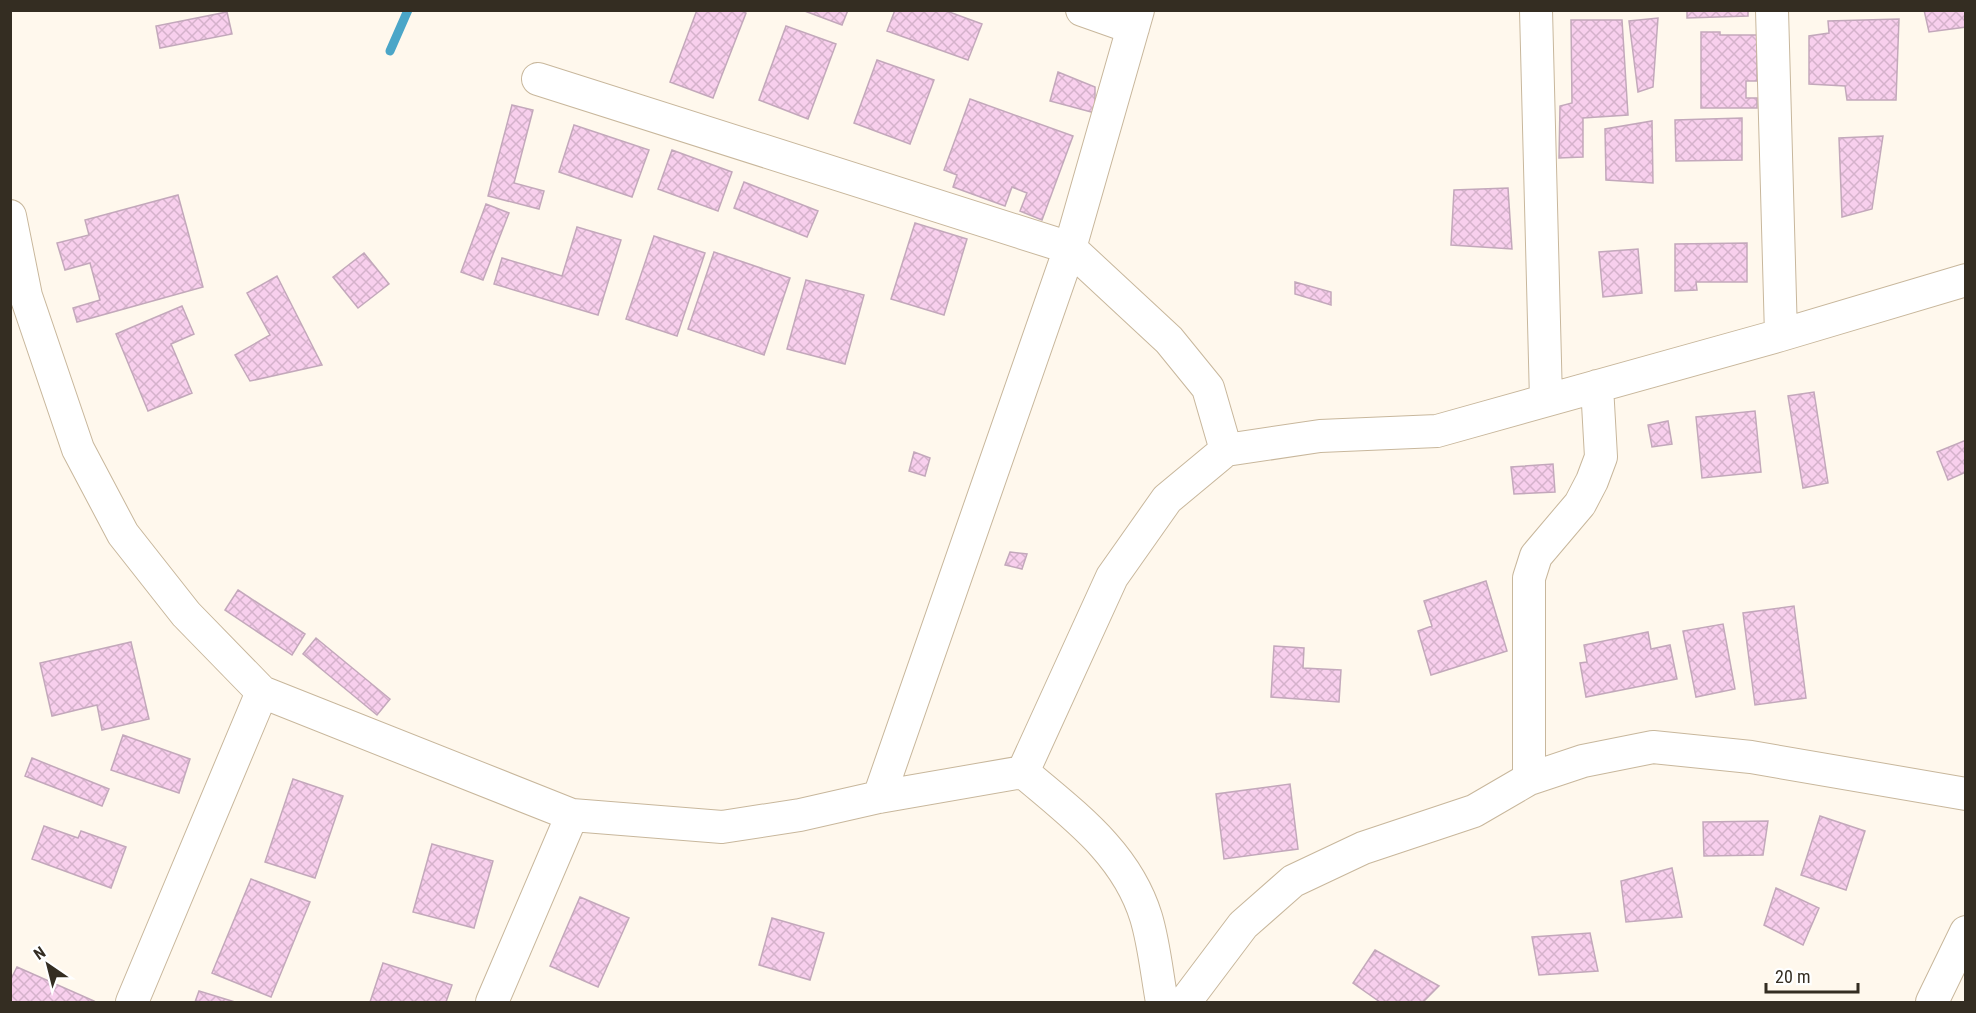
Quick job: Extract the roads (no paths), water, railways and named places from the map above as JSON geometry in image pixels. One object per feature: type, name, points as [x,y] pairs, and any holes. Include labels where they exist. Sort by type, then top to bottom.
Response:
[{"type":"street","points":[[879,797],[1070,248],[1135,19],[1082,10]]},
{"type":"street","points":[[1536,10],[1546,400]]},
{"type":"street","points":[[1772,10],[1781,334]]},
{"type":"street","points":[[537,79],[1070,248],[1168,340],[1208,388],[1226,450]]},
{"type":"street","points":[[10,216],[18,300],[78,449],[123,534],[186,614],[262,692],[572,815],[722,827],[800,815],[879,797],[1023,772]]},
{"type":"street","points":[[1023,772],[1112,577],[1167,499],[1226,450],[1320,436],[1437,431],[1965,280]]},
{"type":"street","points":[[1529,779],[1529,578],[1536,556],[1580,504],[1601,457],[1597,386]]},
{"type":"street","points":[[132,1002],[262,692]]},
{"type":"street","points":[[1185,1002],[1243,925],[1293,881],[1363,848],[1474,811],[1529,779],[1583,761],[1653,747],[1751,757],[1965,794]]},
{"type":"street","points":[[1023,772],[1102,841],[1127,873],[1146,917],[1162,1002]]},
{"type":"street","points":[[492,1002],[572,815]]},
{"type":"street","points":[[1932,1002],[1965,932]]},
{"type":"waterway","points":[[390,51],[408,10]]}]
